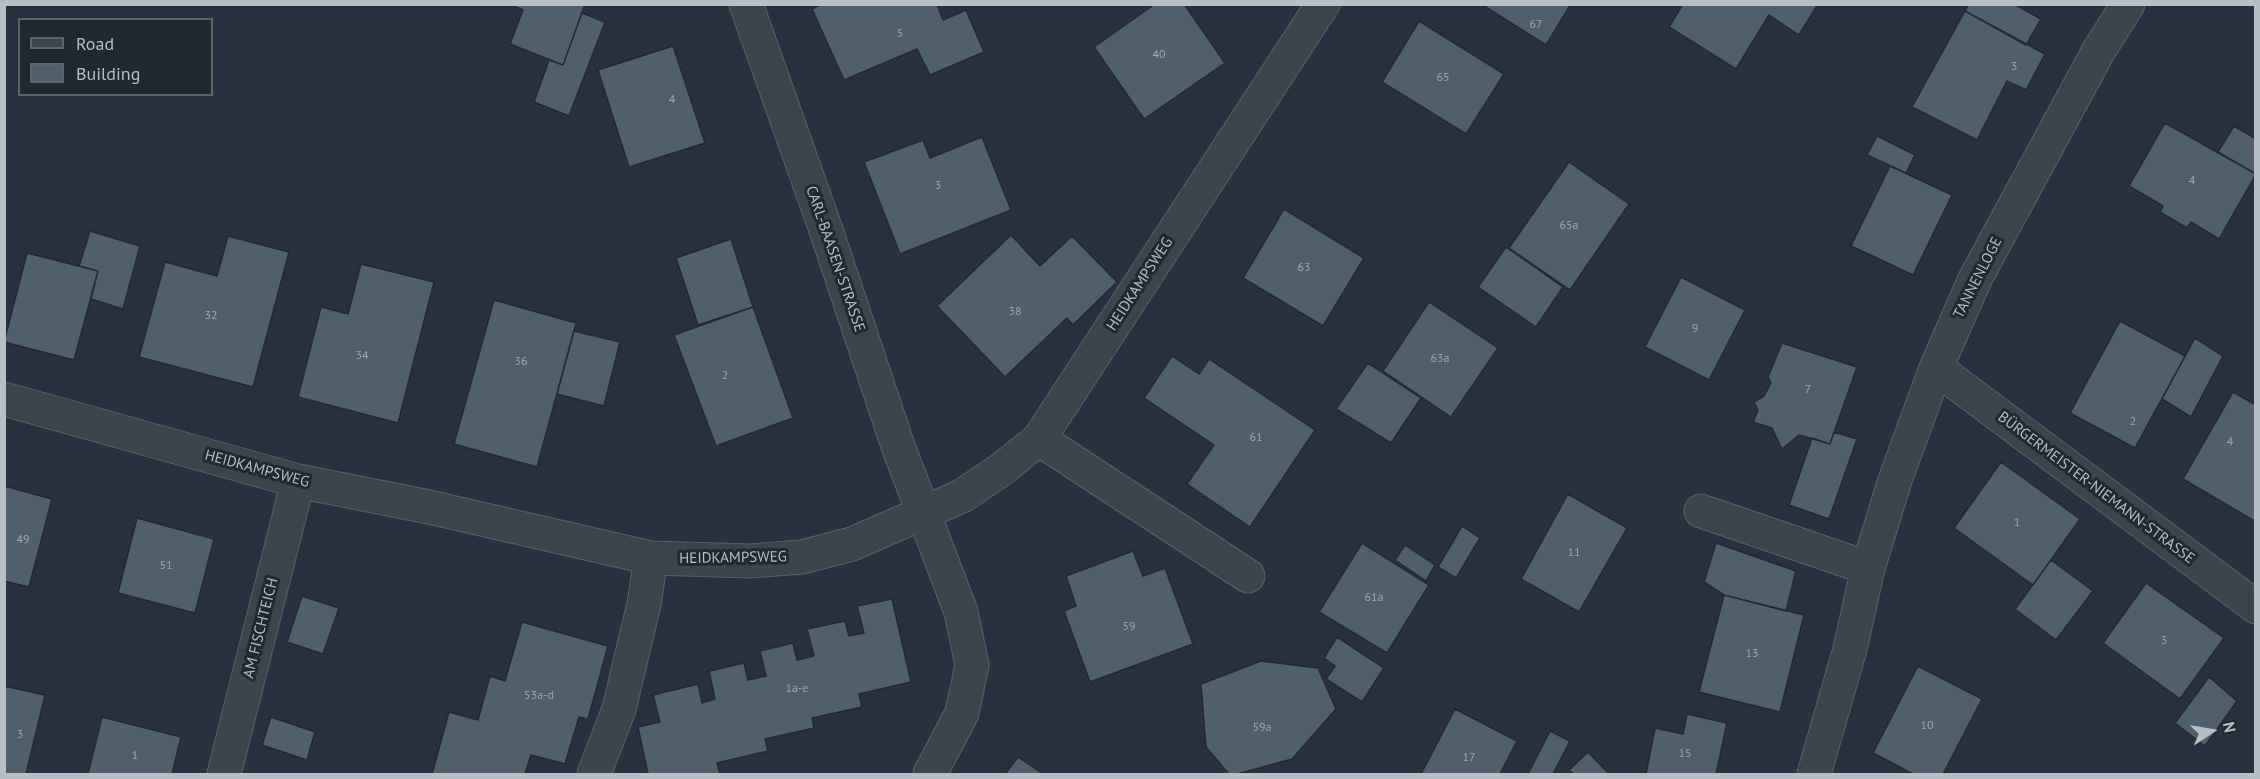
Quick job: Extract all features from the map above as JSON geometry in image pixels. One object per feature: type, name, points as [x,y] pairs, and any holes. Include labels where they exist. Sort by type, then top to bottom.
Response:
[{"type":"street","name":"CARL-BAASEN-STRASSE","points":[[746,4],[826,230],[898,446],[961,612],[972,665],[962,713],[930,774]]},
{"type":"street","name":"HEIDKAMPSWEG","points":[[4,399],[298,481],[429,507],[651,558],[750,561],[802,557],[852,544],[924,514],[972,489],[1002,469],[1039,439],[1323,4]]},
{"type":"street","name":"TANNENLOGE","points":[[1814,774],[1850,649],[1868,568],[1895,480],[1936,368],[1975,279],[2098,52],[2128,4]]},
{"type":"street","name":"BÜRGERMEISTER-NIEMANN-STRASSE","points":[[1936,368],[2256,607]]},
{"type":"street","points":[[1039,439],[1248,576]]},
{"type":"street","name":"AM FISCHTEICH","points":[[224,774],[298,481]]},
{"type":"street","points":[[1701,511],[1868,568]]},
{"type":"street","points":[[594,774],[619,709],[644,604],[651,558]]},
{"type":"building","points":[[509,4],[585,4],[563,65],[510,44],[523,10]]},
{"type":"building","points":[[822,4],[937,4],[943,20],[966,10],[984,52],[930,75],[917,49],[844,80],[812,9]]},
{"type":"building","points":[[1155,4],[1184,4],[1225,63],[1144,119],[1094,47]]},
{"type":"building","points":[[1481,4],[1571,4],[1546,45]]},
{"type":"building","points":[[1683,4],[1818,4],[1799,35],[1769,15],[1736,69],[1669,27]]},
{"type":"building","points":[[1969,4],[2014,4],[2041,19],[2026,45],[1965,11]]},
{"type":"building","points":[[1965,11],[2045,54],[2026,90],[2007,81],[1977,140],[1912,107]]},
{"type":"building","points":[[582,13],[605,22],[569,116],[534,102],[549,60],[563,65]]},
{"type":"building","points":[[1419,21],[1504,74],[1466,134],[1382,82]]},
{"type":"building","points":[[673,46],[705,143],[629,167],[598,70]]},
{"type":"building","points":[[2165,123],[2256,174],[2219,239],[2191,222],[2187,228],[2160,212],[2163,206],[2129,186]]},
{"type":"building","points":[[2234,126],[2256,139],[2256,174],[2218,152]]},
{"type":"building","points":[[1877,136],[1915,155],[1906,173],[1867,155]]},
{"type":"building","points":[[982,137],[1011,210],[900,254],[864,162],[923,140],[930,158]]},
{"type":"building","points":[[1569,162],[1629,204],[1570,290],[1509,248]]},
{"type":"building","points":[[1890,166],[1952,195],[1913,275],[1851,246]]},
{"type":"building","points":[[1284,209],[1364,258],[1323,326],[1243,278]]},
{"type":"building","points":[[90,231],[140,246],[123,309],[91,299],[98,271],[79,266]]},
{"type":"building","points":[[1011,235],[1040,266],[1072,236],[1117,282],[1073,325],[1067,318],[1005,377],[937,306]]},
{"type":"building","points":[[228,236],[289,252],[253,387],[139,357],[165,262],[217,276]]},
{"type":"building","points":[[731,239],[753,307],[698,325],[676,258]]},
{"type":"building","points":[[1506,247],[1563,287],[1536,327],[1478,287]]},
{"type":"building","points":[[27,253],[98,271],[74,360],[4,342]]},
{"type":"building","points":[[361,264],[434,282],[398,423],[298,397],[321,307],[348,314]]},
{"type":"building","points":[[1681,277],[1745,310],[1709,380],[1645,347]]},
{"type":"building","points":[[494,300],[576,323],[537,467],[454,444]]},
{"type":"building","points":[[1429,302],[1498,348],[1451,417],[1383,371]]},
{"type":"building","points":[[753,307],[793,418],[716,446],[674,335]]},
{"type":"building","points":[[2120,321],[2185,356],[2135,448],[2070,413]]},
{"type":"building","points":[[574,331],[620,342],[604,406],[557,394]]},
{"type":"building","points":[[2195,338],[2223,356],[2191,417],[2162,399]]},
{"type":"building","points":[[1782,343],[1857,367],[1830,444],[1799,435],[1782,449],[1772,428],[1753,422],[1758,410],[1754,402],[1764,396],[1771,383],[1768,377]]},
{"type":"building","points":[[1172,356],[1199,374],[1209,359],[1315,430],[1250,527],[1187,484],[1214,445],[1144,398]]},
{"type":"building","points":[[1368,363],[1421,398],[1391,443],[1336,409]]},
{"type":"building","points":[[2233,392],[2256,405],[2256,522],[2183,479]]},
{"type":"building","points":[[1834,432],[1857,439],[1829,519],[1789,505],[1812,438],[1830,444]]},
{"type":"building","points":[[2001,462],[2080,519],[2033,585],[1954,528]]},
{"type":"building","points":[[4,486],[52,499],[29,587],[4,581]]},
{"type":"building","points":[[1568,494],[1627,528],[1579,612],[1521,579]]},
{"type":"building","points":[[137,518],[214,539],[195,613],[118,593]]},
{"type":"building","points":[[1462,526],[1480,538],[1456,578],[1438,567]]},
{"type":"building","points":[[1362,543],[1429,585],[1387,653],[1319,612]]},
{"type":"building","points":[[1716,543],[1796,571],[1786,611],[1724,595],[1704,582]]},
{"type":"building","points":[[1405,545],[1435,565],[1426,581],[1395,560]]},
{"type":"building","points":[[1133,551],[1143,576],[1165,568],[1193,644],[1090,682],[1064,611],[1076,606],[1066,576]]},
{"type":"building","points":[[2051,560],[2093,591],[2056,640],[2015,609]]},
{"type":"building","points":[[2146,583],[2224,638],[2180,699],[2103,643]]},
{"type":"building","points":[[1724,595],[1804,615],[1780,712],[1699,692]]},
{"type":"building","points":[[302,596],[339,608],[323,654],[287,642]]},
{"type":"building","points":[[892,599],[911,682],[859,694],[862,707],[812,718],[814,728],[765,739],[768,751],[717,763],[720,774],[648,774],[638,727],[660,722],[653,695],[698,684],[702,703],[715,699],[709,671],[744,663],[748,680],[766,676],[760,651],[793,643],[797,660],[814,656],[807,629],[845,621],[849,636],[864,633],[857,606]]},
{"type":"building","points":[[522,622],[608,646],[588,719],[579,717],[565,764],[531,755],[525,774],[432,774],[449,712],[478,720],[490,676],[505,681]]},
{"type":"building","points":[[1337,637],[1384,668],[1362,702],[1326,679],[1335,666],[1324,658]]},
{"type":"building","points":[[1261,661],[1318,668],[1336,709],[1292,759],[1237,774],[1229,774],[1206,747],[1201,684]]},
{"type":"building","points":[[1918,666],[1982,699],[1943,774],[1913,774],[1873,753]]},
{"type":"building","points":[[2209,677],[2237,701],[2205,746],[2175,723]]},
{"type":"building","points":[[4,686],[45,695],[26,774],[4,774]]},
{"type":"building","points":[[1455,709],[1517,741],[1500,774],[1421,774]]},
{"type":"building","points":[[1687,714],[1727,723],[1716,774],[1646,774],[1655,728],[1683,734]]},
{"type":"building","points":[[102,717],[181,737],[172,774],[88,774]]},
{"type":"building","points":[[271,717],[315,732],[307,760],[262,745]]},
{"type":"building","points":[[1550,731],[1570,741],[1553,774],[1528,774]]},
{"type":"building","points":[[1588,752],[1609,774],[1574,774],[1569,770]]},
{"type":"building","points":[[1018,757],[1043,774],[1005,774]]}]
